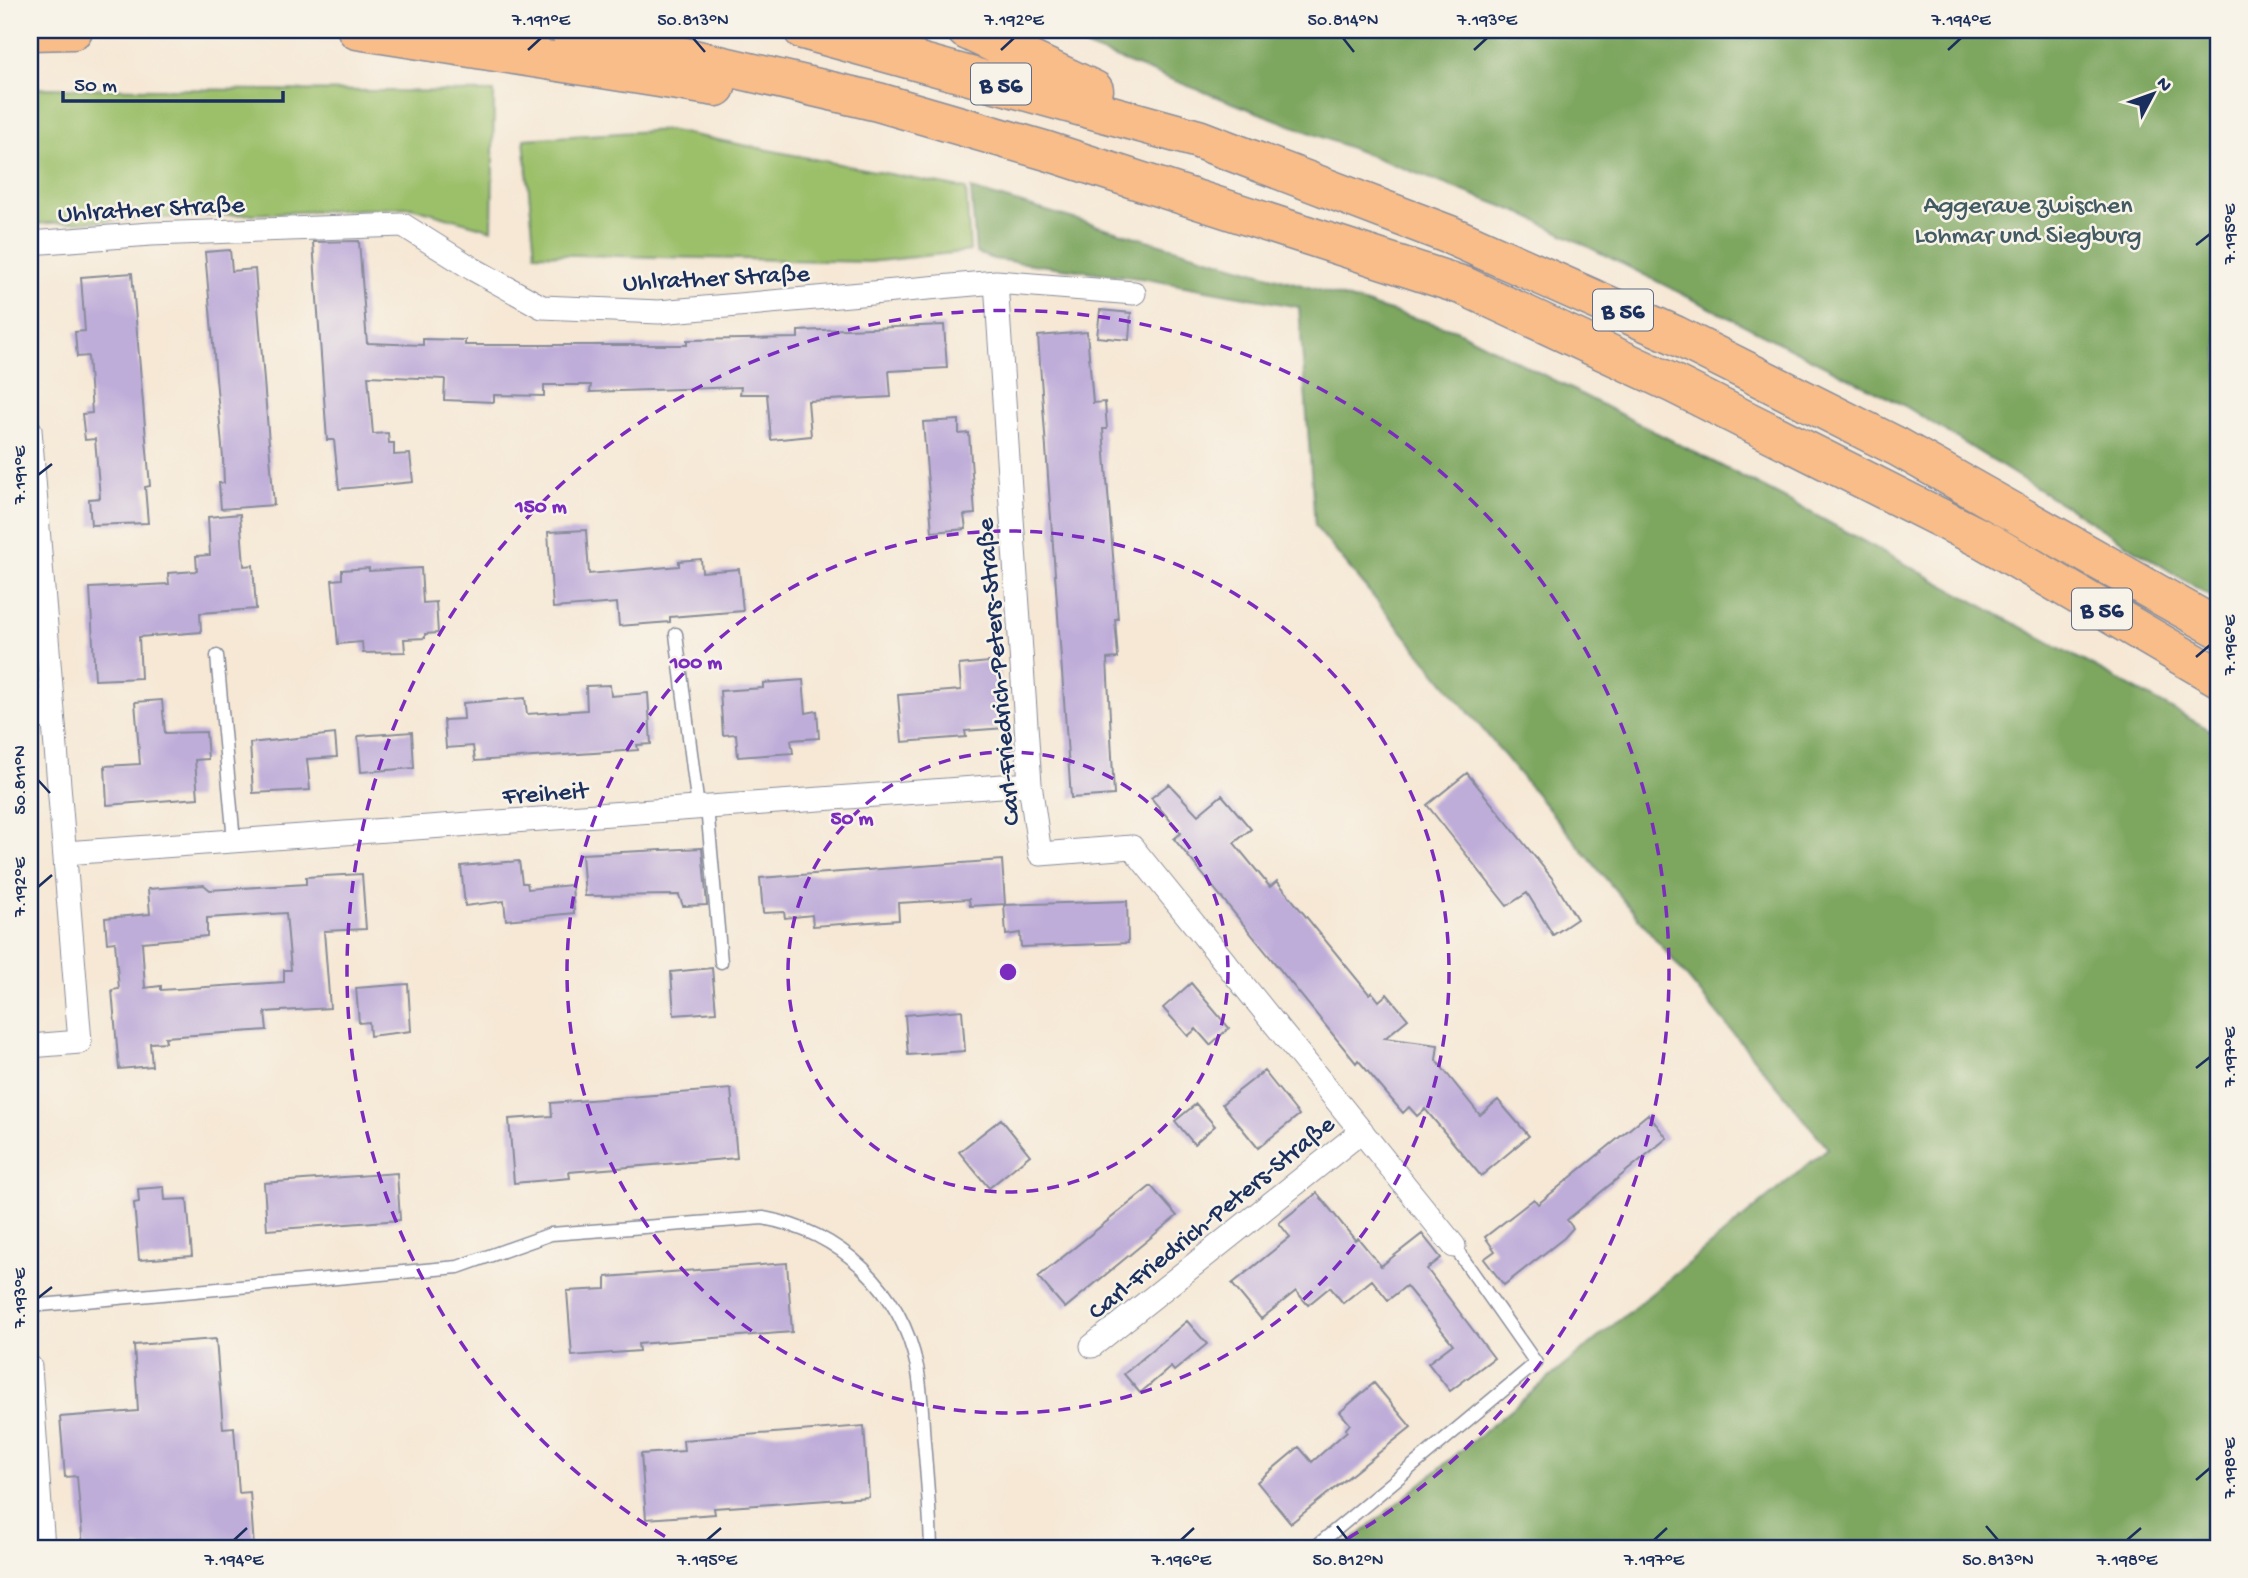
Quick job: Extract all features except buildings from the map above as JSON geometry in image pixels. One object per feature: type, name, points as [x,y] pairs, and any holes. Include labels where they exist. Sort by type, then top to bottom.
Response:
[{"type":"highway","points":[[30,32],[73,30]]},
{"type":"highway","points":[[357,30],[761,94],[878,102]]},
{"type":"highway","name":"B 56","points":[[569,30],[878,102],[1048,151],[1465,286],[1650,372],[1986,541],[2218,677]]},
{"type":"highway","name":"B 56","points":[[803,30],[1198,139],[1389,209],[1590,295],[1898,447],[2218,628]]},
{"type":"highway","points":[[966,30],[1198,139]]},
{"type":"street","name":"Uhlrather Straße","points":[[30,243],[151,233],[403,225],[473,269],[542,307],[646,312],[996,282],[1134,293]]},
{"type":"street","name":"Carl-Friedrich-Peters-Straße","points":[[996,282],[1030,784],[1040,854],[1132,847],[1454,1246]]},
{"type":"street","points":[[30,430],[80,1042],[30,1046]]},
{"type":"street","name":"Freiheit","points":[[65,853],[1030,784]]},
{"type":"street","name":"Carl-Friedrich-Peters-Straße","points":[[1092,1346],[1363,1130]]},
{"type":"street","points":[[30,1367],[43,1548]]},
{"type":"lane","points":[[676,634],[703,807],[721,962]]},
{"type":"lane","points":[[217,656],[234,841]]},
{"type":"lane","points":[[30,723],[53,721]]},
{"type":"lane","points":[[30,1306],[458,1267],[551,1234],[763,1219],[792,1223],[821,1235],[852,1257],[879,1284],[909,1337],[918,1369],[931,1548]]},
{"type":"lane","name":"Carl-Friedrich-Peters-Straße","points":[[1314,1548],[1536,1363],[1454,1246]]},
{"type":"green space","name":"Aggeraue zwischen Lohmar und Siegburg","points":[[1042,30],[2218,30],[2218,601],[1905,406],[1523,214]]},
{"type":"green space","points":[[30,88],[494,92],[492,230],[411,207],[30,224]]},
{"type":"green space","points":[[667,130],[966,189],[970,251],[869,262],[535,254],[524,139]]},
{"type":"green space","points":[[971,189],[1456,330],[1782,497],[2218,734],[2218,1548],[1343,1548],[1828,1148],[1315,526],[1299,307],[1146,279],[993,259],[976,253]]}]
